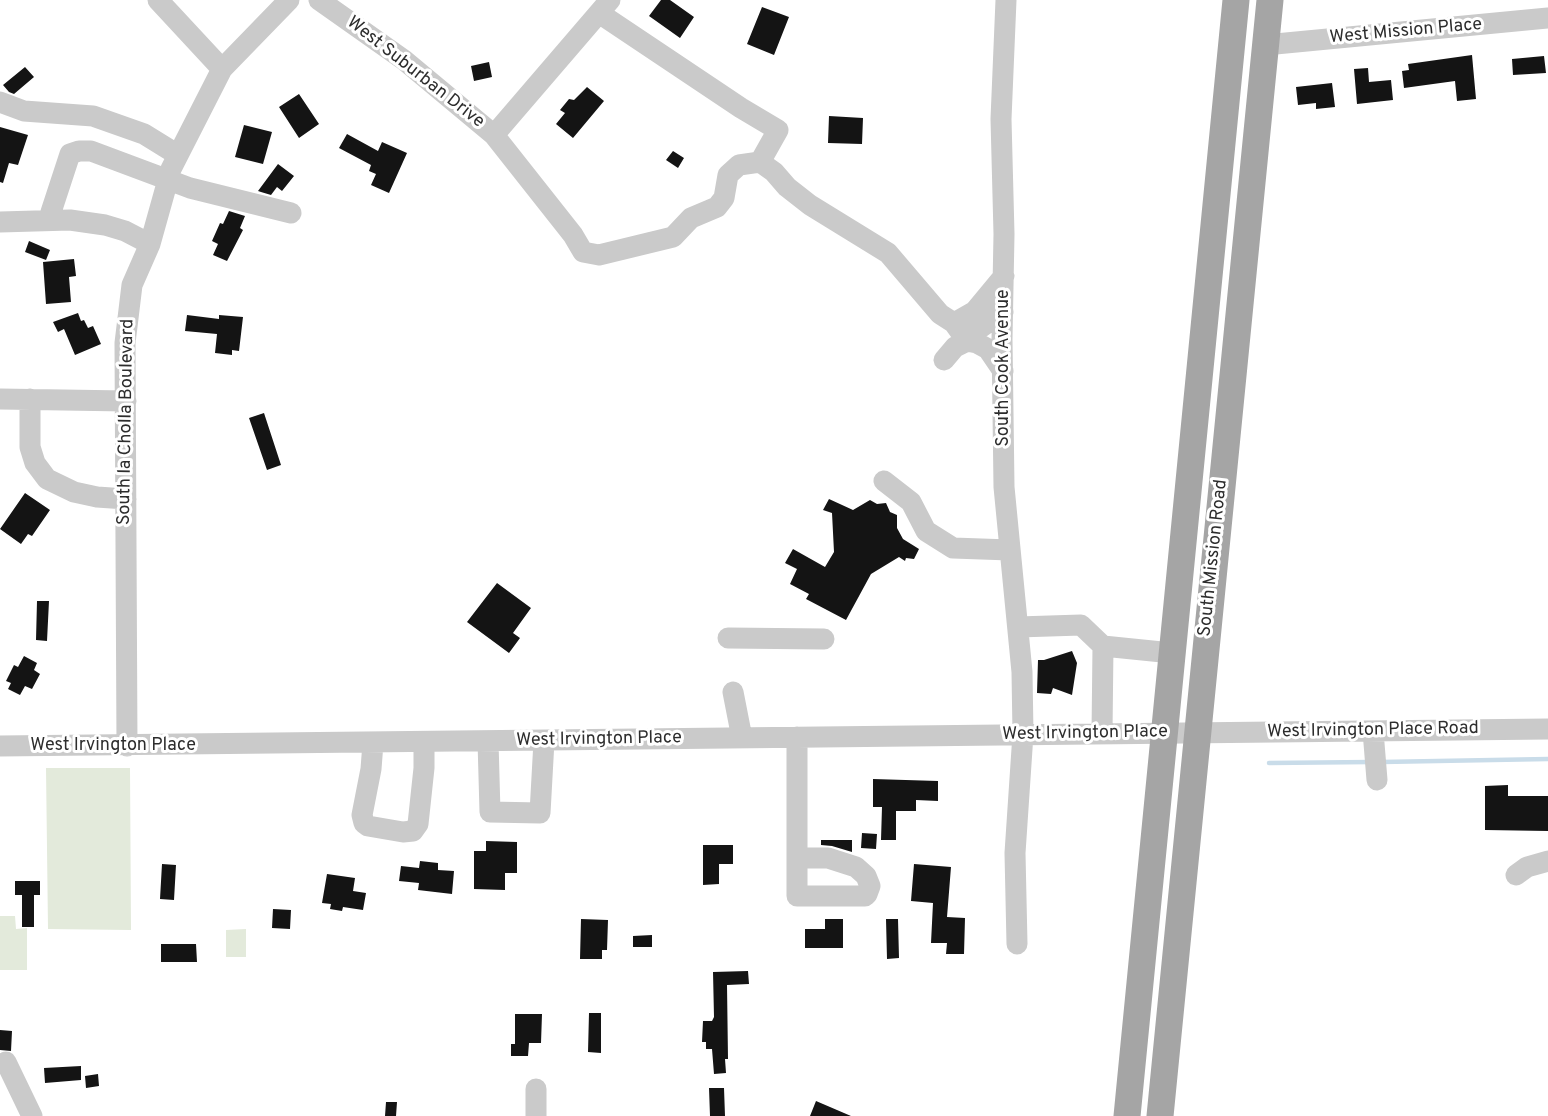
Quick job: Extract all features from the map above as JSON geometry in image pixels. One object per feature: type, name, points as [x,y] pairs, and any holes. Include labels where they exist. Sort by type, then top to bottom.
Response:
[{"type":"main road","name":"South Mission Road","points":[[1127,1116],[1236,0]]},
{"type":"main road","name":"South Mission Road","points":[[1160,1116],[1270,0]]},
{"type":"main road","points":[[1213,237],[1245,244]]},
{"type":"street","name":"South la Cholla Boulevard","points":[[127,746],[125,343],[132,285],[150,243],[167,181],[222,69],[289,0]]},
{"type":"street","name":"West Suburban Drive","points":[[319,0],[404,60],[494,135],[573,235],[583,252],[591,255],[673,237],[691,218],[717,207],[724,198],[728,176],[740,165],[760,162]]},
{"type":"street","name":"South Cook Avenue","points":[[1006,0],[1001,118],[1004,487],[1022,672],[1023,734],[1015,853],[1017,944]]},
{"type":"street","points":[[159,1],[222,69]]},
{"type":"street","points":[[494,135],[604,7],[741,108],[778,130],[760,162],[810,205],[888,253],[940,314],[954,323],[968,341],[987,349],[1003,371]]},
{"type":"street","name":"West Mission Place","points":[[1265,45],[1548,18]]},
{"type":"street","points":[[0,102],[24,111],[93,116],[144,134],[178,155]]},
{"type":"street","points":[[53,220],[51,212],[70,154],[79,151],[91,151],[167,181],[291,213]]},
{"type":"street","points":[[0,222],[70,220],[105,225],[125,231],[150,243]]},
{"type":"street","points":[[954,323],[975,311],[1004,276]]},
{"type":"street","points":[[944,360],[955,347],[968,341],[976,331],[1003,312]]},
{"type":"street","points":[[0,399],[126,401]]},
{"type":"street","points":[[30,399],[30,447],[35,463],[47,479],[75,492],[97,497],[126,499]]},
{"type":"street","points":[[884,481],[911,502],[926,531],[953,548],[1010,550]]},
{"type":"street","points":[[1018,627],[1081,625],[1103,646],[1172,653]]},
{"type":"street","points":[[728,639],[824,639]]},
{"type":"street","points":[[1102,734],[1103,646]]},
{"type":"street","points":[[733,692],[742,738]]},
{"type":"street","name":"West Irvington Place Road","points":[[1197,733],[1548,729]]},
{"type":"street","points":[[1373,731],[1376,768]]},
{"type":"street","name":"West Irvington Place","points":[[0,747],[1197,733]]},
{"type":"street","points":[[796,858],[797,737]]},
{"type":"street","points":[[488,741],[490,812],[540,813],[544,741]]},
{"type":"street","points":[[373,743],[371,769],[362,815],[364,823],[368,826],[403,832],[413,831],[418,824],[424,768],[424,742]]},
{"type":"street","points":[[1515,875],[1527,867],[1548,861]]},
{"type":"street","points":[[6,1062],[32,1116]]},
{"type":"street","points":[[536,1089],[536,1116]]},
{"type":"green space","points":[[46,768],[130,768],[131,930],[48,929]]},
{"type":"green space","points":[[0,916],[15,916],[16,929],[27,928],[27,970],[0,970]]},
{"type":"green space","points":[[246,929],[246,957],[226,957],[226,930]]},
{"type":"building","points":[[661,0],[670,0],[694,17],[680,38],[649,16]]},
{"type":"building","points":[[762,7],[789,17],[774,55],[747,44]]},
{"type":"building","points":[[1472,55],[1476,99],[1457,101],[1455,81],[1404,88],[1402,71],[1409,70],[1408,64]]},
{"type":"building","points":[[1544,56],[1546,73],[1513,75],[1512,59]]},
{"type":"building","points":[[489,62],[492,77],[474,81],[471,66]]},
{"type":"building","points":[[25,67],[34,77],[14,94],[9,92],[3,85]]},
{"type":"building","points":[[1368,68],[1369,82],[1391,80],[1393,100],[1357,104],[1354,69]]},
{"type":"building","points":[[1332,83],[1335,107],[1316,109],[1316,103],[1298,105],[1296,87]]},
{"type":"building","points":[[587,87],[604,101],[573,138],[556,124],[565,113],[560,110],[569,99],[574,100]]},
{"type":"building","points":[[299,94],[319,124],[299,138],[279,107]]},
{"type":"building","points":[[829,116],[863,118],[862,144],[828,143]]},
{"type":"building","points":[[244,125],[272,132],[263,164],[235,157]]},
{"type":"building","points":[[0,127],[28,135],[18,165],[9,163],[3,183],[0,182]]},
{"type":"building","points":[[347,134],[378,151],[382,142],[407,153],[389,193],[371,185],[376,174],[369,171],[371,165],[339,148]]},
{"type":"building","points":[[673,151],[684,158],[678,168],[666,160]]},
{"type":"building","points":[[278,164],[294,176],[282,191],[277,187],[271,195],[258,191]]},
{"type":"building","points":[[229,211],[245,216],[240,228],[243,230],[227,261],[213,255],[218,244],[212,241],[220,223],[223,224]]},
{"type":"building","points":[[29,241],[50,250],[46,260],[25,252]]},
{"type":"building","points":[[74,259],[76,276],[69,277],[71,302],[46,304],[43,262]]},
{"type":"building","points":[[78,313],[81,321],[84,320],[88,328],[93,326],[101,344],[75,355],[64,329],[58,332],[53,322]]},
{"type":"building","points":[[187,315],[219,319],[219,315],[243,317],[239,351],[232,350],[232,355],[215,353],[217,334],[185,331]]},
{"type":"building","points":[[264,413],[281,465],[267,470],[249,418]]},
{"type":"building","points":[[25,493],[50,510],[32,536],[28,534],[21,544],[0,529]]},
{"type":"building","points":[[829,499],[853,510],[870,500],[877,504],[886,503],[890,512],[897,515],[897,528],[903,539],[919,549],[914,559],[906,558],[905,561],[899,557],[871,574],[846,620],[806,599],[809,594],[790,584],[797,569],[785,563],[793,549],[825,567],[834,552],[832,513],[823,510]]},
{"type":"building","points":[[497,583],[531,608],[513,633],[520,638],[509,653],[467,622]]},
{"type":"building","points":[[37,601],[49,601],[47,641],[36,640]]},
{"type":"building","points":[[1072,651],[1077,663],[1072,695],[1053,688],[1051,694],[1037,693],[1038,660]]},
{"type":"building","points":[[24,656],[37,663],[34,670],[40,674],[32,689],[25,686],[20,695],[8,689],[11,683],[6,681],[14,665],[18,667]]},
{"type":"building","points":[[873,779],[938,781],[938,801],[916,800],[916,811],[896,811],[896,840],[881,840],[882,807],[873,807]]},
{"type":"building","points":[[1508,785],[1508,796],[1548,796],[1548,831],[1485,830],[1485,786]]},
{"type":"building","points":[[862,833],[877,834],[876,849],[861,848]]},
{"type":"building","points":[[821,840],[852,840],[852,852],[821,845]]},
{"type":"building","points":[[486,841],[517,842],[517,873],[505,873],[505,890],[474,889],[474,851],[486,851]]},
{"type":"building","points":[[703,845],[733,845],[733,864],[719,864],[719,884],[703,885]]},
{"type":"building","points":[[420,861],[438,863],[438,870],[454,871],[452,894],[418,890],[419,883],[399,881],[401,866],[419,868]]},
{"type":"building","points":[[162,864],[176,865],[174,900],[160,899]]},
{"type":"building","points":[[914,864],[951,867],[947,917],[965,918],[964,954],[946,954],[947,943],[931,943],[933,903],[911,901]]},
{"type":"building","points":[[327,874],[355,878],[353,891],[366,893],[363,910],[343,907],[342,911],[330,909],[331,904],[322,903]]},
{"type":"building","points":[[15,881],[40,881],[40,895],[34,895],[34,927],[22,927],[22,895],[15,895]]},
{"type":"building","points":[[273,909],[291,910],[290,929],[272,928]]},
{"type":"building","points":[[581,919],[608,920],[607,950],[602,950],[602,959],[580,959]]},
{"type":"building","points":[[825,919],[843,919],[843,948],[805,948],[805,929],[825,929]]},
{"type":"building","points":[[886,919],[898,919],[899,958],[887,959]]},
{"type":"building","points":[[652,935],[652,947],[633,947],[633,936]]},
{"type":"building","points":[[161,944],[196,944],[197,962],[161,962]]},
{"type":"building","points":[[748,971],[749,984],[727,985],[728,1059],[725,1059],[726,1073],[714,1074],[712,1049],[706,1049],[706,1042],[702,1042],[703,1021],[712,1021],[714,1017],[713,972]]},
{"type":"building","points":[[589,1013],[601,1013],[601,1053],[588,1052]]},
{"type":"building","points":[[515,1014],[542,1014],[541,1043],[529,1043],[528,1056],[511,1056],[511,1044],[515,1044]]},
{"type":"building","points":[[0,1030],[12,1031],[11,1051],[0,1050]]},
{"type":"building","points":[[81,1066],[81,1080],[45,1083],[44,1068]]},
{"type":"building","points":[[98,1074],[99,1086],[86,1088],[85,1076]]},
{"type":"building","points":[[709,1088],[724,1088],[725,1116],[710,1116]]},
{"type":"building","points":[[816,1101],[851,1116],[810,1116]]},
{"type":"building","points":[[386,1102],[397,1102],[396,1116],[385,1116]]},
{"type":"waterway","points":[[1382,762],[1548,759]]},
{"type":"waterway","points":[[1269,763],[1371,762]]}]
